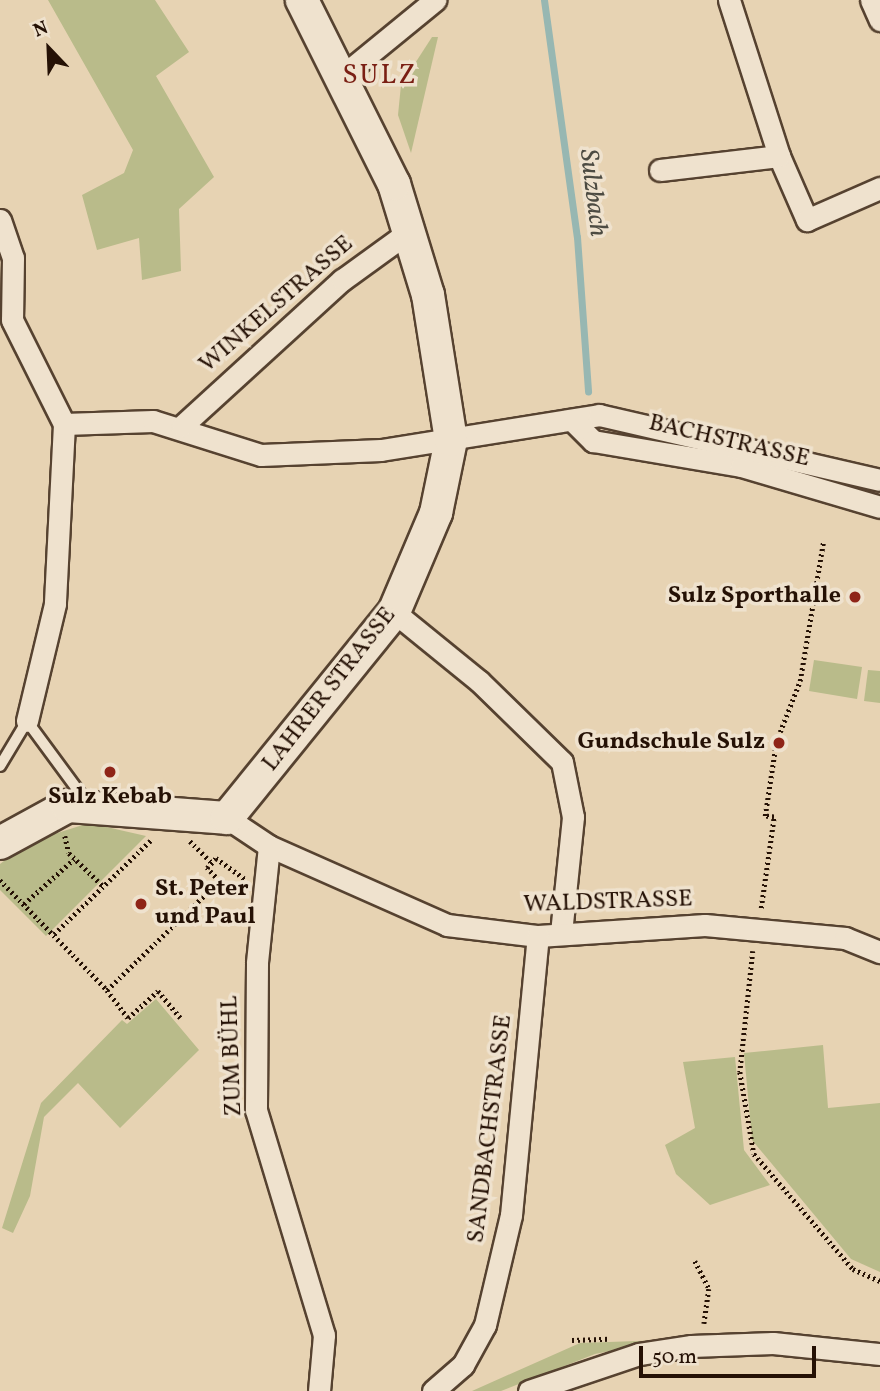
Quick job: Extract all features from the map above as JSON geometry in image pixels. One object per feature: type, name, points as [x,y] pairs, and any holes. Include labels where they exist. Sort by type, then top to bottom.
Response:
[{"type":"street","name":"LAHRER STRASSE","points":[[227,818],[394,612],[436,513],[451,440],[428,295],[411,230],[341,77],[302,0]]},
{"type":"street","points":[[341,77],[435,0]]},
{"type":"street","points":[[729,0],[779,156],[807,220],[880,188]]},
{"type":"street","points":[[871,0],[880,20]]},
{"type":"street","points":[[660,170],[779,156]]},
{"type":"street","points":[[0,220],[13,258],[6,322],[64,424],[55,604],[27,722]]},
{"type":"street","name":"WINKELSTRASSE","points":[[182,426],[342,280],[411,230]]},
{"type":"street","name":"BACHSTRASSE","points":[[451,440],[598,415],[880,480]]},
{"type":"street","name":"BACHSTRASSE","points":[[572,421],[593,441],[741,467],[880,507]]},
{"type":"street","points":[[64,424],[182,426],[261,454],[451,440]]},
{"type":"street","points":[[394,612],[480,681],[562,762],[573,817],[561,933]]},
{"type":"street","points":[[0,843],[74,806],[177,827],[227,818],[269,846]]},
{"type":"street","name":"WALDSTRASSE","points":[[269,846],[447,925],[538,936],[705,925],[845,938],[880,952]]},
{"type":"street","name":"ZUM BÜHL","points":[[269,846],[257,963],[256,1110],[324,1335],[319,1391]]},
{"type":"street","name":"SANDBACHSTRASSE","points":[[433,1391],[463,1365],[485,1325],[511,1215],[538,936]]},
{"type":"street","points":[[529,1391],[639,1354],[701,1346],[773,1343],[880,1354]]},
{"type":"lane","points":[[0,766],[27,722],[74,806]]},
{"type":"path","points":[[780,732],[800,681],[823,543]]},
{"type":"path","points":[[776,743],[765,816],[774,817],[773,833],[757,930],[740,1072],[751,1147],[822,1238],[853,1269],[880,1281]]},
{"type":"path","points":[[74,806],[74,859],[103,886]]},
{"type":"path","points":[[54,934],[103,886],[177,827],[212,863]]},
{"type":"path","points":[[23,904],[74,859]]},
{"type":"path","points":[[107,990],[219,881],[207,867],[216,859],[228,870]]},
{"type":"path","points":[[0,880],[107,990],[128,1018],[158,991],[181,1018]]},
{"type":"path","points":[[695,1261],[709,1289],[701,1346]]},
{"type":"green space","points":[[48,0],[155,0],[189,52],[156,76],[214,177],[179,209],[181,271],[142,280],[139,238],[97,250],[82,195],[124,173],[133,150]]},
{"type":"green space","points":[[432,37],[438,37],[411,153],[398,115],[401,85]]},
{"type":"green space","points":[[814,660],[862,667],[857,699],[809,691]]},
{"type":"green space","points":[[868,670],[880,671],[880,703],[864,701]]},
{"type":"green space","points":[[89,823],[146,836],[46,936],[0,890],[0,864],[29,842]]},
{"type":"green space","points":[[156,999],[199,1050],[120,1128],[78,1083],[44,1117],[30,1196],[13,1233],[2,1228],[41,1103],[122,1020],[127,1024]]},
{"type":"green space","points":[[823,1045],[828,1108],[880,1103],[880,1272],[851,1259],[752,1140],[744,1053]]},
{"type":"green space","points":[[735,1057],[744,1150],[770,1185],[710,1205],[676,1174],[665,1145],[695,1128],[683,1062]]},
{"type":"green space","points":[[666,1340],[595,1354],[501,1391],[472,1391],[580,1343]]},
{"type":"waterway","name":"Sulzbach","points":[[544,0],[577,237],[588,392]]},
{"type":"place","name":"Sulz Sporthalle","points":[[855,597]]},
{"type":"place","name":"Gundschule Sulz","points":[[779,743]]},
{"type":"place","name":"Sulz Kebab","points":[[110,772]]},
{"type":"place","name":"St. Peter und Paul","points":[[141,904]]},
{"type":"district","name":"SULZ","points":[[380,76]]}]
